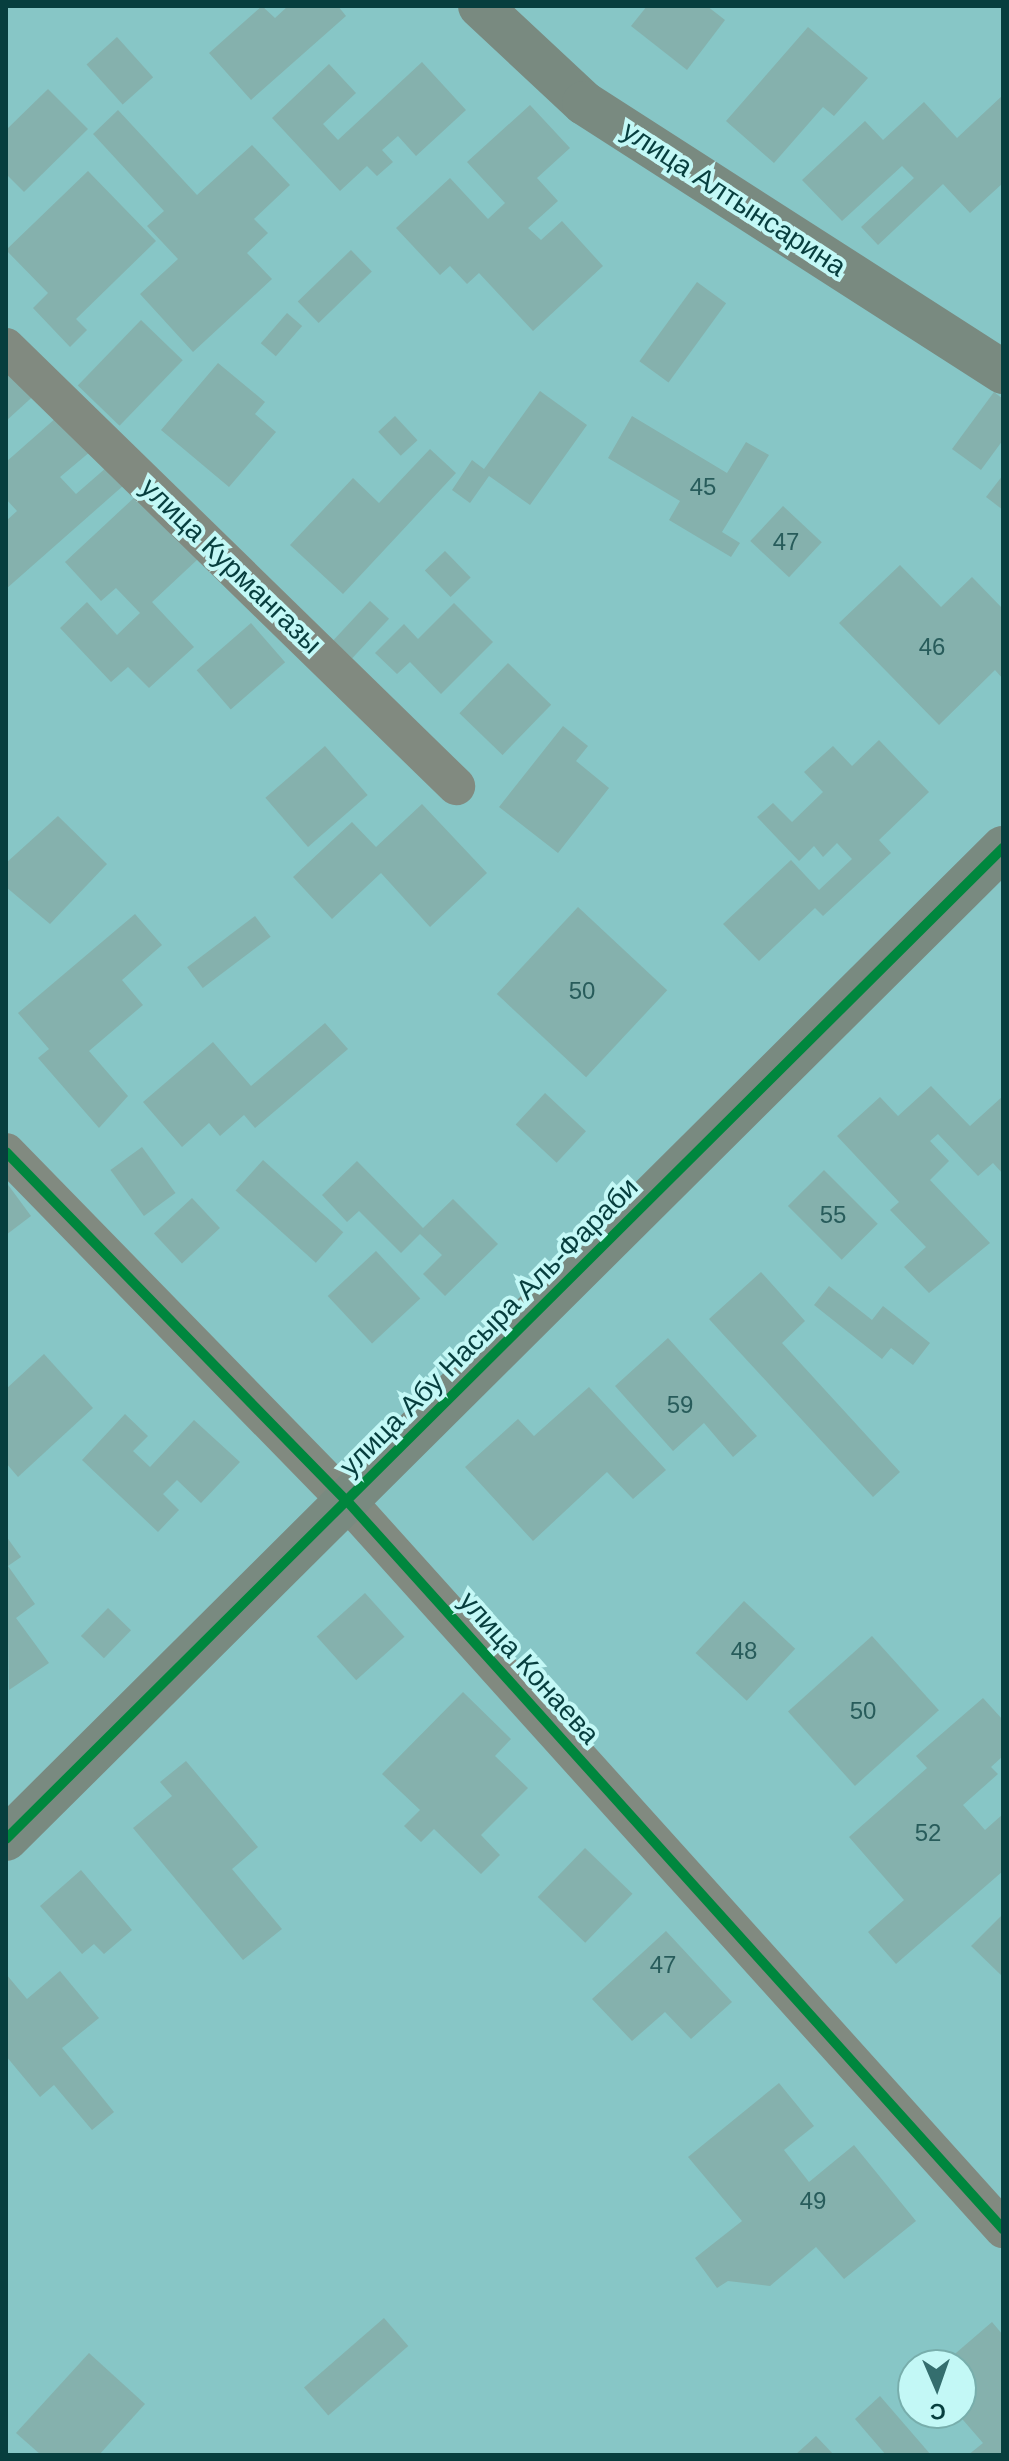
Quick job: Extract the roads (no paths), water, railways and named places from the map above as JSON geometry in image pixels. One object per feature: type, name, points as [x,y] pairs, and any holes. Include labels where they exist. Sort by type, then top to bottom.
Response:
[{"type":"street","name":"улица Алтынсарина","points":[[480,6],[584,103],[1003,372]]},
{"type":"street","name":"улица Курмангазы","points":[[6,347],[456,786]]},
{"type":"street","name":"улица Абу Насыра Аль-Фараби","points":[[6,1839],[1003,848]]},
{"type":"street","name":"улица Конаева","points":[[6,1152],[348,1502],[1003,2229]]}]
